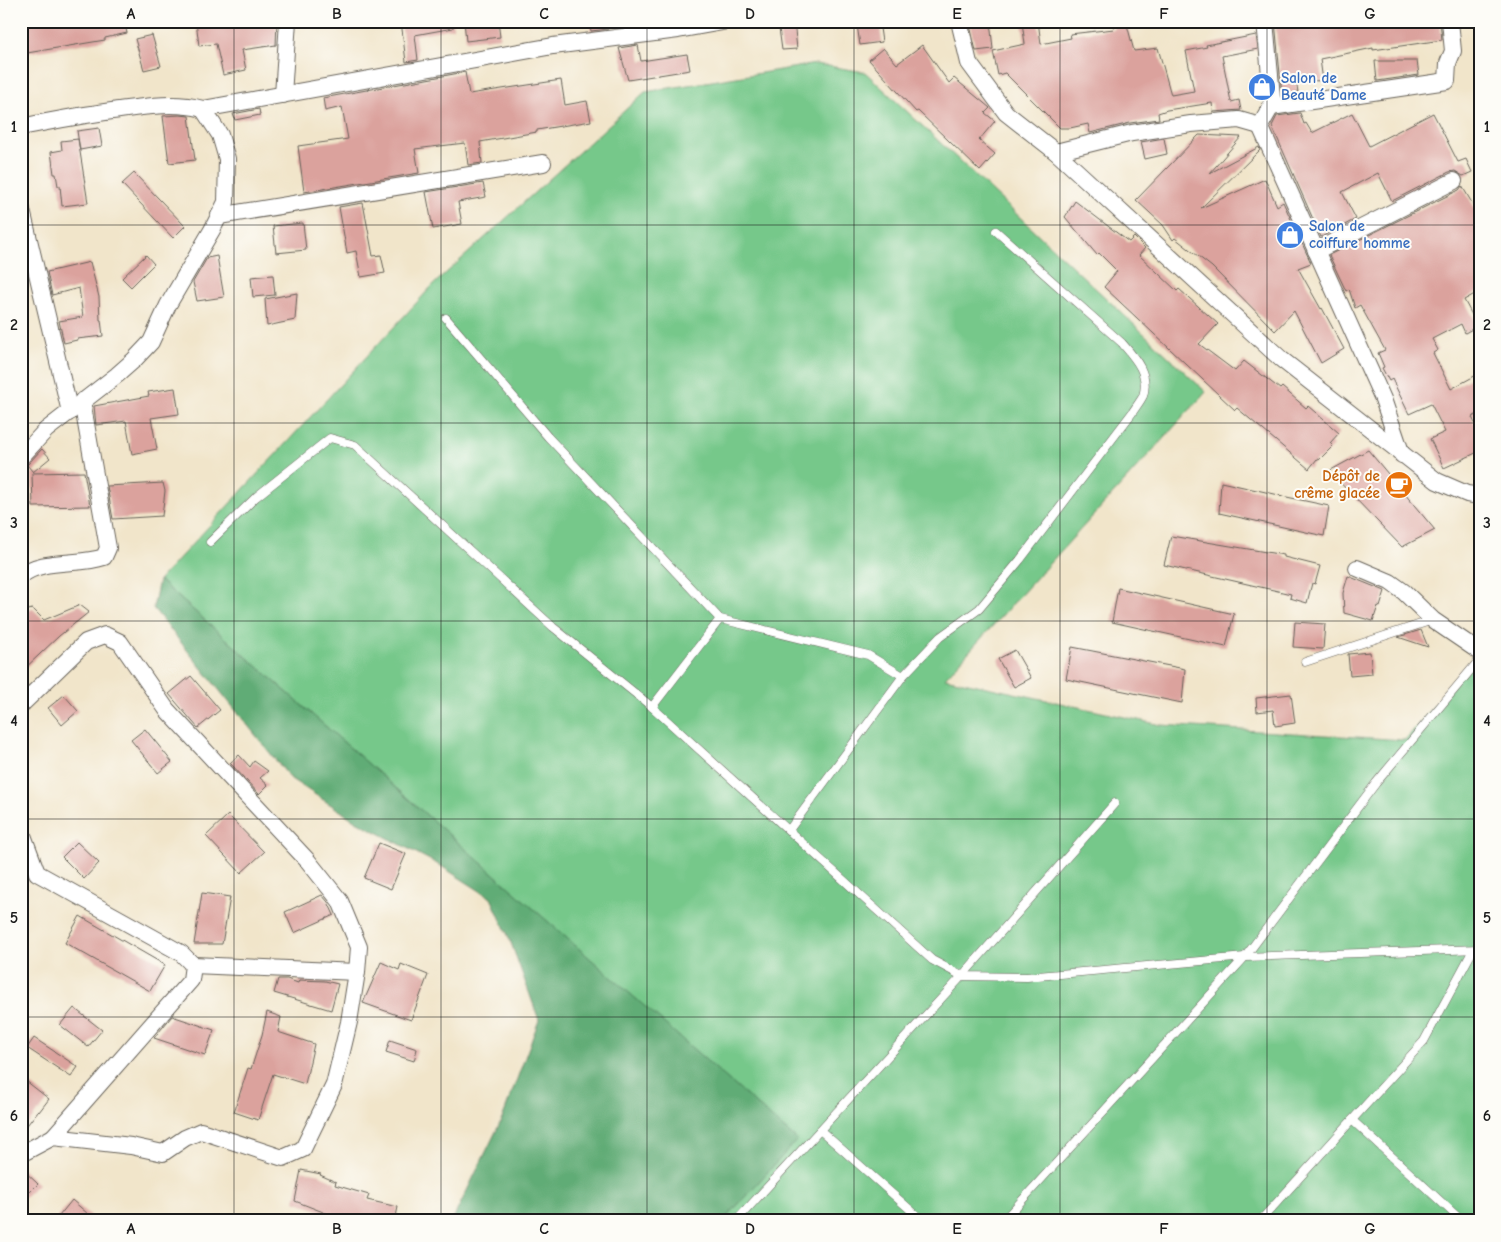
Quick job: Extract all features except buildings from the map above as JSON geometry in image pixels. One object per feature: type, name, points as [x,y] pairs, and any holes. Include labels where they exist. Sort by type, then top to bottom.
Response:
[{"type":"street","points":[[283,95],[288,21]]},
{"type":"street","points":[[21,127],[89,114],[156,105],[193,106],[203,109],[553,46],[678,30],[728,21]]},
{"type":"street","points":[[959,21],[969,63],[1006,113],[1056,152],[1282,360],[1437,481],[1467,494],[1480,496]]},
{"type":"street","points":[[1260,126],[1271,107],[1272,97],[1265,21]]},
{"type":"street","points":[[1271,107],[1447,81],[1448,63],[1453,51],[1450,21]]},
{"type":"street","points":[[21,457],[46,430],[117,375],[151,342],[168,305],[219,216],[226,202],[227,159],[220,134],[203,109]]},
{"type":"street","points":[[1056,152],[1132,133],[1191,124],[1239,120],[1260,126],[1383,399],[1402,455]]},
{"type":"street","points":[[219,216],[543,163]]},
{"type":"street","points":[[1316,251],[1454,181]]},
{"type":"street","points":[[21,206],[76,407],[108,548],[104,557],[93,561],[45,565],[28,570],[21,576]]},
{"type":"street","points":[[1357,568],[1390,582],[1404,592],[1433,620],[1480,652]]},
{"type":"street","points":[[21,706],[86,642],[105,635],[120,642],[167,710],[308,862],[340,901],[358,947],[357,972],[349,1022],[334,1085],[303,1149],[283,1158],[201,1131],[184,1138],[163,1153],[131,1146],[53,1137]]},
{"type":"street","points":[[21,830],[37,873],[181,953],[193,965],[357,972]]},
{"type":"street","points":[[21,1154],[53,1137],[191,980],[193,965]]},
{"type":"lane","points":[[789,830],[903,676],[940,637],[979,609],[1020,560],[1132,413],[1143,395],[1144,375],[1137,360],[1122,343],[996,231]]},
{"type":"lane","points":[[446,318],[548,437],[720,620],[868,655],[903,676]]},
{"type":"lane","points":[[210,542],[256,497],[330,438],[355,445],[553,627],[652,707],[932,960],[962,976],[1027,977],[1246,957],[1476,950]]},
{"type":"lane","points":[[652,707],[720,620]]},
{"type":"lane","points":[[1305,662],[1433,620]]},
{"type":"lane","points":[[1002,1221],[1246,957],[1376,783],[1480,659]]},
{"type":"lane","points":[[736,1221],[962,976],[1115,803]]},
{"type":"lane","points":[[1260,1221],[1424,1041],[1476,950]]},
{"type":"lane","points":[[1352,1120],[1462,1221]]},
{"type":"lane","points":[[820,1130],[923,1221]]},
{"type":"green space","points":[[816,64],[865,72],[1206,392],[945,678],[1161,725],[1405,740],[1476,656],[1480,659],[1480,1221],[723,1221],[796,1140],[159,580],[433,285],[645,92]]},
{"type":"green space","points":[[159,580],[797,1140],[723,1221],[452,1221],[502,1119],[539,1020],[510,940],[491,898],[441,866],[356,821],[291,779],[153,608]]},
{"type":"place","name":"Salon de Beauté Dame","points":[[1262,87]]},
{"type":"place","name":"Salon de coiffure homme","points":[[1290,235]]},
{"type":"place","name":"Dépôt de crême glacée","points":[[1399,485]]}]
